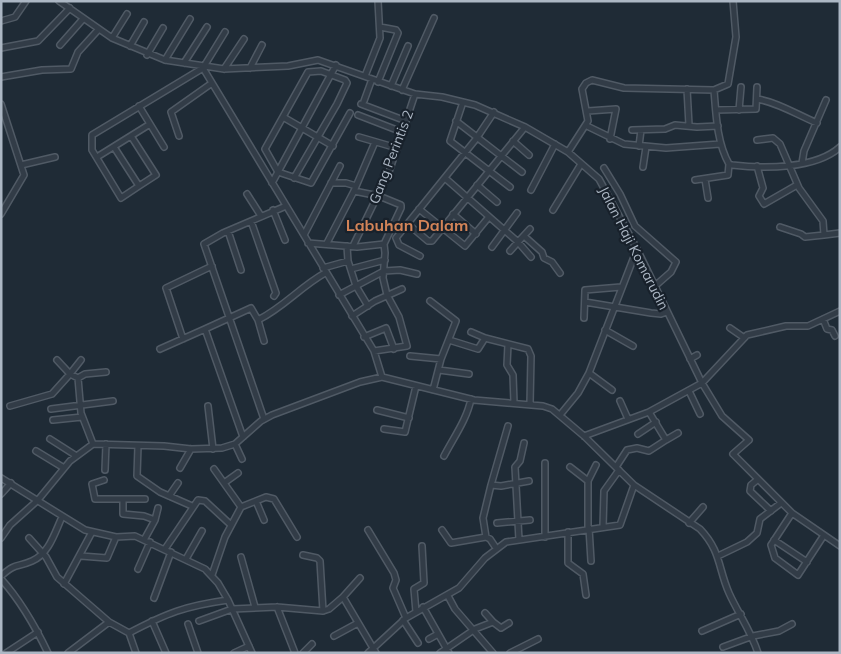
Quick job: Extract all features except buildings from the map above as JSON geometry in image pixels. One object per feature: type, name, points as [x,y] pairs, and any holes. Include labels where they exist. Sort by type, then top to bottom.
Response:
[{"type":"street","points":[[1,21],[15,17],[26,1]]},
{"type":"street","points":[[365,76],[380,38],[378,1]]},
{"type":"street","points":[[568,152],[587,126],[588,111],[582,90],[586,83],[592,80],[634,88],[714,90],[728,84],[736,37],[733,1]]},
{"type":"street","name":"Jalan Haji Komarudin","points":[[63,2],[98,30],[147,55],[204,68],[224,69],[288,66],[318,60],[415,94],[463,102],[494,112],[525,126],[568,152],[599,179],[657,285],[667,312],[693,357],[722,416],[749,440],[733,454],[757,480]]},
{"type":"street","points":[[1,48],[38,41],[70,8]]},
{"type":"street","points":[[112,38],[127,14]]},
{"type":"street","points":[[402,90],[434,18]]},
{"type":"street","points":[[60,44],[83,19]]},
{"type":"street","points":[[165,60],[190,19]]},
{"type":"street","points":[[130,46],[144,22]]},
{"type":"street","points":[[184,63],[207,27]]},
{"type":"street","points":[[378,82],[398,33],[396,30],[380,27]]},
{"type":"street","points":[[147,55],[163,28]]},
{"type":"street","points":[[1,77],[42,70],[71,70],[78,52],[98,30]]},
{"type":"street","points":[[131,136],[156,175],[120,198],[92,150],[92,135],[204,68],[225,32]]},
{"type":"street","points":[[224,69],[244,39]]},
{"type":"street","points":[[250,68],[262,45]]},
{"type":"street","points":[[391,86],[408,46]]},
{"type":"street","points":[[272,183],[336,65]]},
{"type":"street","points":[[204,68],[324,271],[374,351],[382,377]]},
{"type":"street","points":[[294,178],[347,83],[345,80],[321,71],[308,72],[265,151],[278,172],[307,184],[312,182],[350,113]]},
{"type":"street","points":[[372,79],[363,103],[406,121]]},
{"type":"street","points":[[179,136],[171,112],[212,84]]},
{"type":"street","points":[[739,110],[741,87]]},
{"type":"street","points":[[716,110],[756,110],[757,87]]},
{"type":"street","points":[[687,89],[689,125]]},
{"type":"street","points":[[695,180],[728,175],[729,164],[720,144],[714,90]]},
{"type":"street","name":"Gang Perintis 2","points":[[353,246],[379,196],[415,94]]},
{"type":"street","points":[[757,99],[773,101],[778,107],[817,123]]},
{"type":"street","points":[[802,163],[804,151],[826,100]]},
{"type":"street","points":[[463,102],[450,141],[510,187]]},
{"type":"street","points":[[1,104],[24,175],[22,182],[1,214]]},
{"type":"street","points":[[139,106],[164,147]]},
{"type":"street","points":[[588,111],[614,108],[617,110],[610,139]]},
{"type":"street","points":[[420,256],[399,245],[396,238],[476,139],[494,112]]},
{"type":"street","points":[[358,115],[402,132]]},
{"type":"street","points":[[283,117],[333,146]]},
{"type":"street","points":[[456,122],[522,172]]},
{"type":"street","points":[[97,158],[150,124]]},
{"type":"street","points":[[632,130],[665,129],[670,125],[689,125],[696,128],[718,126]]},
{"type":"street","points":[[408,224],[430,242],[525,126]]},
{"type":"street","points":[[587,126],[621,144],[666,148],[720,144]]},
{"type":"street","points":[[639,146],[641,130]]},
{"type":"street","points":[[359,137],[397,148]]},
{"type":"street","points":[[757,140],[776,140],[790,164],[797,185],[823,221],[824,235]]},
{"type":"street","points":[[513,141],[529,155]]},
{"type":"street","points":[[327,243],[355,188],[375,142]]},
{"type":"street","points":[[531,190],[555,144]]},
{"type":"street","points":[[114,147],[139,186]]},
{"type":"street","points":[[643,166],[646,147]]},
{"type":"street","points":[[729,164],[757,166],[802,163],[828,157],[840,147]]},
{"type":"street","points":[[21,165],[55,157]]},
{"type":"street","points":[[553,210],[581,164]]},
{"type":"street","points":[[304,236],[340,166]]},
{"type":"street","points":[[757,166],[763,188],[759,196],[764,204],[797,185]]},
{"type":"street","points":[[604,168],[620,194],[635,226],[676,262],[675,267],[657,285]]},
{"type":"street","points":[[444,178],[518,242],[531,257]]},
{"type":"street","points":[[705,179],[708,198]]},
{"type":"street","points":[[331,183],[346,183],[401,205],[384,244],[384,271],[386,295],[399,317],[407,345],[406,347],[374,351]]},
{"type":"street","points":[[477,185],[497,202]]},
{"type":"street","points":[[247,194],[261,216]]},
{"type":"street","points":[[264,419],[204,244],[228,231],[286,206]]},
{"type":"street","points":[[420,209],[465,246],[488,218]]},
{"type":"street","points":[[274,210],[284,240]]},
{"type":"street","points":[[492,247],[517,213]]},
{"type":"street","points":[[453,214],[476,234]]},
{"type":"street","points":[[251,221],[276,293],[274,296]]},
{"type":"street","points":[[780,227],[805,237],[840,233]]},
{"type":"street","points":[[510,251],[530,229]]},
{"type":"street","points":[[228,231],[242,270]]},
{"type":"street","points":[[524,236],[542,252],[544,258],[552,262],[560,273]]},
{"type":"street","points":[[308,243],[346,246],[384,244]]},
{"type":"street","points":[[346,246],[348,261],[356,286],[368,306]]},
{"type":"street","points":[[560,415],[578,393],[589,373],[621,286],[637,249]]},
{"type":"street","points":[[351,269],[385,260]]},
{"type":"street","points":[[258,320],[281,308],[324,271],[348,261]]},
{"type":"street","points":[[183,339],[166,288],[212,266]]},
{"type":"street","points":[[339,295],[384,271],[393,270],[417,274]]},
{"type":"street","points":[[584,318],[584,293],[587,288],[621,286]]},
{"type":"street","points":[[352,316],[386,295],[402,289]]},
{"type":"street","points":[[430,301],[456,319],[450,340],[441,359],[434,390]]},
{"type":"street","points":[[585,302],[614,305],[650,313],[661,314],[667,312]]},
{"type":"street","points":[[160,349],[252,308],[258,320],[264,341]]},
{"type":"street","points":[[584,436],[649,412],[689,391],[704,381],[743,337],[786,326],[808,326],[840,311]]},
{"type":"street","points":[[823,319],[827,329],[832,330],[835,336]]},
{"type":"street","points":[[364,337],[386,328],[394,348]]},
{"type":"street","points":[[730,328],[743,337]]},
{"type":"street","points":[[205,329],[243,437]]},
{"type":"street","points":[[605,330],[632,346]]},
{"type":"street","points":[[471,332],[485,338],[522,346],[530,352],[530,404]]},
{"type":"street","points":[[450,340],[478,349],[485,338]]},
{"type":"street","points":[[508,344],[507,365],[512,375],[514,402]]},
{"type":"street","points":[[410,356],[441,359]]},
{"type":"street","points":[[57,360],[70,374],[78,378]]},
{"type":"street","points":[[10,406],[52,394],[81,360]]},
{"type":"street","points":[[438,370],[469,374]]},
{"type":"street","points":[[78,378],[85,374],[106,372]]},
{"type":"street","points":[[589,373],[612,390]]},
{"type":"street","points":[[1,538],[10,525],[38,500],[75,456],[93,444],[191,449],[213,449],[235,444],[264,419],[360,382],[382,377],[471,399],[543,406],[560,415],[634,485],[707,537],[718,556],[730,594],[753,636],[758,653]]},
{"type":"street","points":[[78,378],[82,417],[93,444]]},
{"type":"street","points":[[384,429],[404,433],[416,386]]},
{"type":"street","points":[[689,391],[700,414]]},
{"type":"street","points":[[444,456],[462,420],[468,414],[471,399]]},
{"type":"street","points":[[51,409],[113,401]]},
{"type":"street","points":[[620,401],[628,419]]},
{"type":"street","points":[[208,406],[213,449]]},
{"type":"street","points":[[377,410],[409,418]]},
{"type":"street","points":[[649,412],[666,440]]},
{"type":"street","points":[[52,420],[82,417]]},
{"type":"street","points":[[638,434],[656,422]]},
{"type":"street","points":[[486,537],[484,518],[491,485],[508,426]]},
{"type":"street","points":[[603,527],[604,491],[631,448],[649,451],[678,432]]},
{"type":"street","points":[[50,438],[75,456]]},
{"type":"street","points":[[519,540],[516,464],[520,461],[524,443]]},
{"type":"street","points":[[105,470],[106,444]]},
{"type":"street","points":[[235,444],[242,459]]},
{"type":"street","points":[[138,446],[137,476],[169,496],[192,506]]},
{"type":"street","points":[[180,468],[191,449]]},
{"type":"street","points":[[36,451],[64,468]]},
{"type":"street","points":[[545,463],[545,536]]},
{"type":"street","points":[[590,561],[588,481],[596,466]]},
{"type":"street","points":[[570,467],[588,481]]},
{"type":"street","points":[[214,469],[241,507]]},
{"type":"street","points":[[224,483],[238,473]]},
{"type":"street","points":[[1,478],[12,483],[76,526],[92,532],[116,537],[135,536],[198,565],[212,576],[228,600],[252,653]]},
{"type":"street","points":[[104,480],[92,484],[94,498],[145,499]]},
{"type":"street","points":[[771,511],[750,491],[751,485],[757,480],[792,513],[840,546]]},
{"type":"street","points":[[491,485],[501,486],[529,481]]},
{"type":"street","points":[[1,494],[12,483]]},
{"type":"street","points":[[169,496],[178,484]]},
{"type":"street","points":[[368,653],[375,651],[404,619],[460,588],[496,548],[506,542],[588,528],[617,526],[622,523],[634,485]]},
{"type":"street","points":[[212,576],[221,546],[241,507],[266,497],[274,499],[297,537]]},
{"type":"street","points":[[123,499],[123,514],[144,516],[155,520]]},
{"type":"street","points":[[165,550],[192,506],[198,500],[203,500],[231,525]]},
{"type":"street","points":[[256,501],[264,520]]},
{"type":"street","points":[[718,556],[742,546],[756,535],[760,519],[781,503]]},
{"type":"street","points":[[689,523],[703,507]]},
{"type":"street","points":[[138,569],[158,508]]},
{"type":"street","points":[[792,513],[774,540],[771,549],[775,558],[789,569],[798,575],[824,535]]},
{"type":"street","points":[[48,653],[38,632],[13,592],[1,578],[15,564],[28,563],[43,554],[62,517]]},
{"type":"street","points":[[497,523],[530,520]]},
{"type":"street","points":[[368,530],[394,573],[396,580],[393,588],[404,619],[418,643]]},
{"type":"street","points":[[442,530],[449,542],[454,544],[486,537],[490,539],[496,548]]},
{"type":"street","points":[[186,559],[202,531]]},
{"type":"street","points":[[64,584],[81,556],[92,532]]},
{"type":"street","points":[[568,532],[569,565],[583,574],[586,595]]},
{"type":"street","points":[[81,556],[107,558],[116,537]]},
{"type":"street","points":[[29,538],[43,554],[52,572],[64,584],[109,622],[129,633],[136,653]]},
{"type":"street","points":[[774,540],[806,562]]},
{"type":"street","points":[[416,612],[414,589],[424,583],[422,546]]},
{"type":"street","points":[[154,598],[171,552]]},
{"type":"street","points":[[303,555],[317,558],[320,561],[323,611]]},
{"type":"street","points":[[241,557],[255,607]]},
{"type":"street","points":[[718,578],[725,576]]},
{"type":"street","points":[[199,621],[232,609],[255,607],[323,611],[343,596],[360,578]]},
{"type":"street","points":[[343,596],[375,651]]},
{"type":"street","points":[[448,596],[455,609],[493,653]]},
{"type":"street","points":[[129,633],[166,613],[189,606],[228,600]]},
{"type":"street","points":[[277,608],[295,653]]},
{"type":"street","points":[[423,608],[448,651]]},
{"type":"street","points":[[485,613],[501,628],[509,623]]},
{"type":"street","points":[[702,631],[741,614]]},
{"type":"street","points":[[152,621],[166,653]]},
{"type":"street","points":[[68,653],[109,622]]},
{"type":"street","points":[[334,636],[358,622]]},
{"type":"street","points":[[440,653],[448,651],[474,630],[493,622]]},
{"type":"street","points":[[188,624],[198,653]]},
{"type":"street","points":[[723,647],[753,636],[779,630],[792,624]]},
{"type":"street","points":[[6,653],[38,632]]},
{"type":"street","points":[[429,639],[438,634]]},
{"type":"street","points":[[510,653],[538,640]]},
{"type":"street","points":[[303,653],[312,644]]},
{"type":"street","points":[[234,653],[249,646]]},
{"type":"district","name":"Labuhan Dalam","points":[[407,225]]}]
